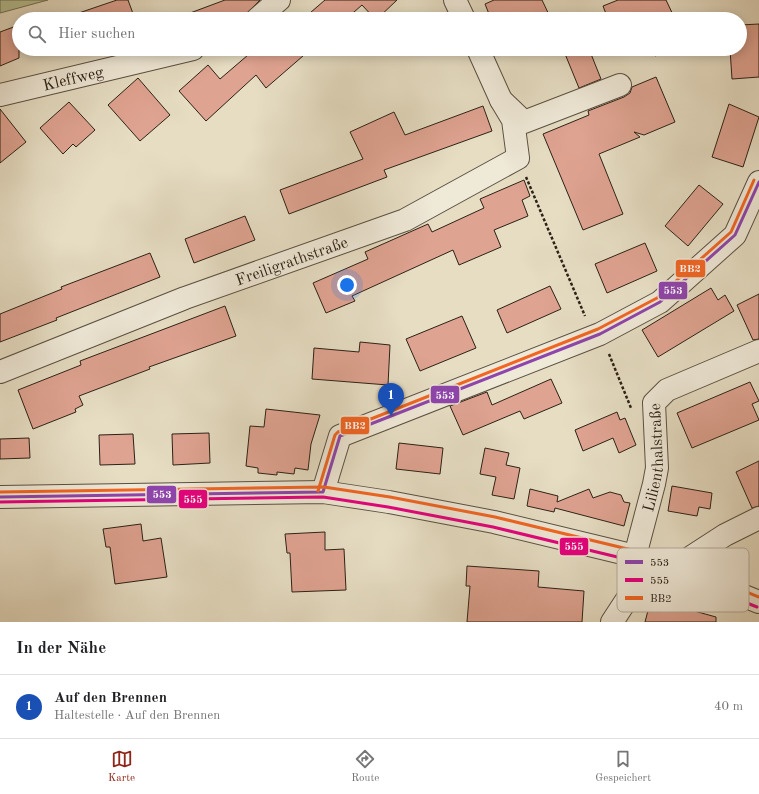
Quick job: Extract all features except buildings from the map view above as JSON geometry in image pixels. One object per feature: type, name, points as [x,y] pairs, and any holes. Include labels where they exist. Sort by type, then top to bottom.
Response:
[{"type":"street","points":[[266,12],[279,0]]},
{"type":"street","points":[[455,0],[461,12]]},
{"type":"street","name":"Kleffweg","points":[[0,95],[164,56]]},
{"type":"street","points":[[481,56],[501,100],[513,120],[518,158]]},
{"type":"street","points":[[501,100],[524,122],[620,85]]},
{"type":"street","name":"Freiligrathstraße","points":[[0,372],[185,298],[405,220],[518,158]]},
{"type":"street","points":[[323,492],[340,436],[600,334],[660,302],[735,235],[759,182]]},
{"type":"street","name":"Lilienthalstraße","points":[[645,548],[657,468],[654,403],[667,390],[759,351]]},
{"type":"street","points":[[0,497],[323,492],[389,502],[479,519],[617,553]]},
{"type":"street","points":[[704,548],[724,535],[759,518]]},
{"type":"street","points":[[749,598],[759,602]]},
{"type":"street","name":"Lilienthalstraße","points":[[612,622],[617,612]]},
{"type":"path","points":[[518,158],[584,314],[600,334],[620,381]]},
{"type":"green space","points":[[0,0],[48,0],[0,13]]},
{"type":"transit line","name":"BB2","points":[[318,491],[335,435],[338,432],[598,329],[657,298],[731,232],[754,180]]},
{"type":"transit line","name":"553","points":[[323,492],[340,436],[600,334],[660,302],[735,235],[759,182]]},
{"type":"transit line","name":"BB2","points":[[0,492],[324,487],[390,497],[495,517],[624,548]]},
{"type":"transit line","name":"553","points":[[0,497],[323,492]]},
{"type":"transit line","name":"555","points":[[0,502],[323,497],[388,507],[493,527],[617,557]]},
{"type":"transit line","name":"BB2","points":[[749,593],[759,597]]},
{"type":"transit line","name":"555","points":[[749,604],[757,607]]},
{"type":"place","name":"Auf den Brennen","points":[[391,416]]}]
